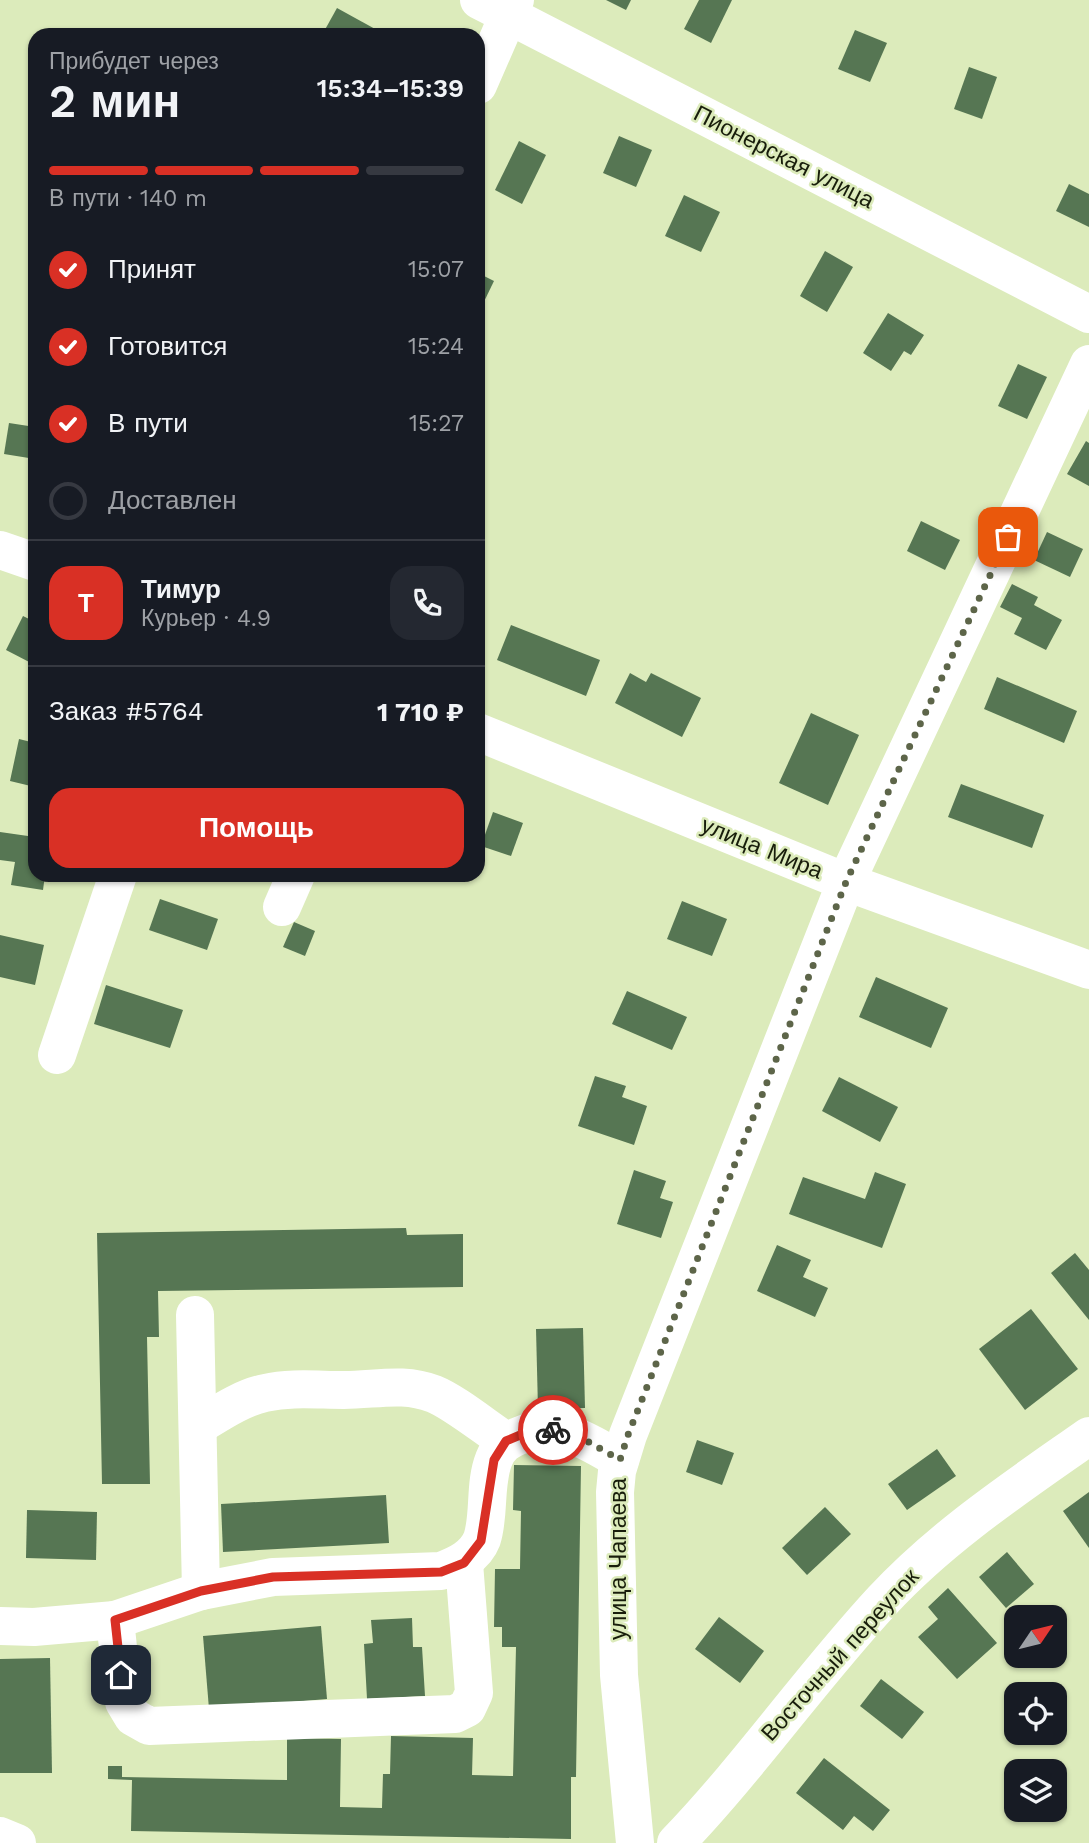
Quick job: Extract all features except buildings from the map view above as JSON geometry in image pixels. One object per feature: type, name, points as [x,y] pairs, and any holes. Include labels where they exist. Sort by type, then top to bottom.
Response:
[{"type":"street","points":[[485,61],[501,5]]},
{"type":"street","name":"Пионерская улица","points":[[501,5],[1089,314]]},
{"type":"street","name":"улица Чапаева","points":[[635,1843],[619,1675],[615,1492],[620,1460],[846,882],[1089,364]]},
{"type":"street","points":[[0,550],[28,560]]},
{"type":"street","name":"улица Мира","points":[[485,735],[846,882],[1089,970]]},
{"type":"street","points":[[57,1055],[116,882]]},
{"type":"street","points":[[195,1315],[201,1591]]},
{"type":"street","points":[[198,1426],[262,1393],[296,1388],[344,1390],[409,1387],[436,1395],[506,1441]]},
{"type":"street","points":[[0,1626],[34,1627],[115,1620],[201,1591],[273,1577],[441,1572],[464,1563],[481,1541],[494,1460],[506,1441],[532,1430],[556,1430],[585,1440],[620,1460]]},
{"type":"street","name":"Восточный переулок","points":[[676,1843],[704,1814],[891,1592],[914,1569],[1002,1497],[1089,1436]]},
{"type":"street","points":[[115,1620],[124,1702],[134,1717],[149,1726],[455,1714],[467,1708],[474,1693],[464,1563]]},
{"type":"street","points":[[0,1836],[17,1843]]},
{"type":"way so far","points":[[553,1430],[585,1440],[620,1460],[846,882],[1008,537]]},
{"type":"route","points":[[121,1675],[115,1620],[201,1591],[273,1577],[441,1572],[464,1563],[481,1541],[494,1460],[506,1441],[532,1430],[553,1430]]}]
